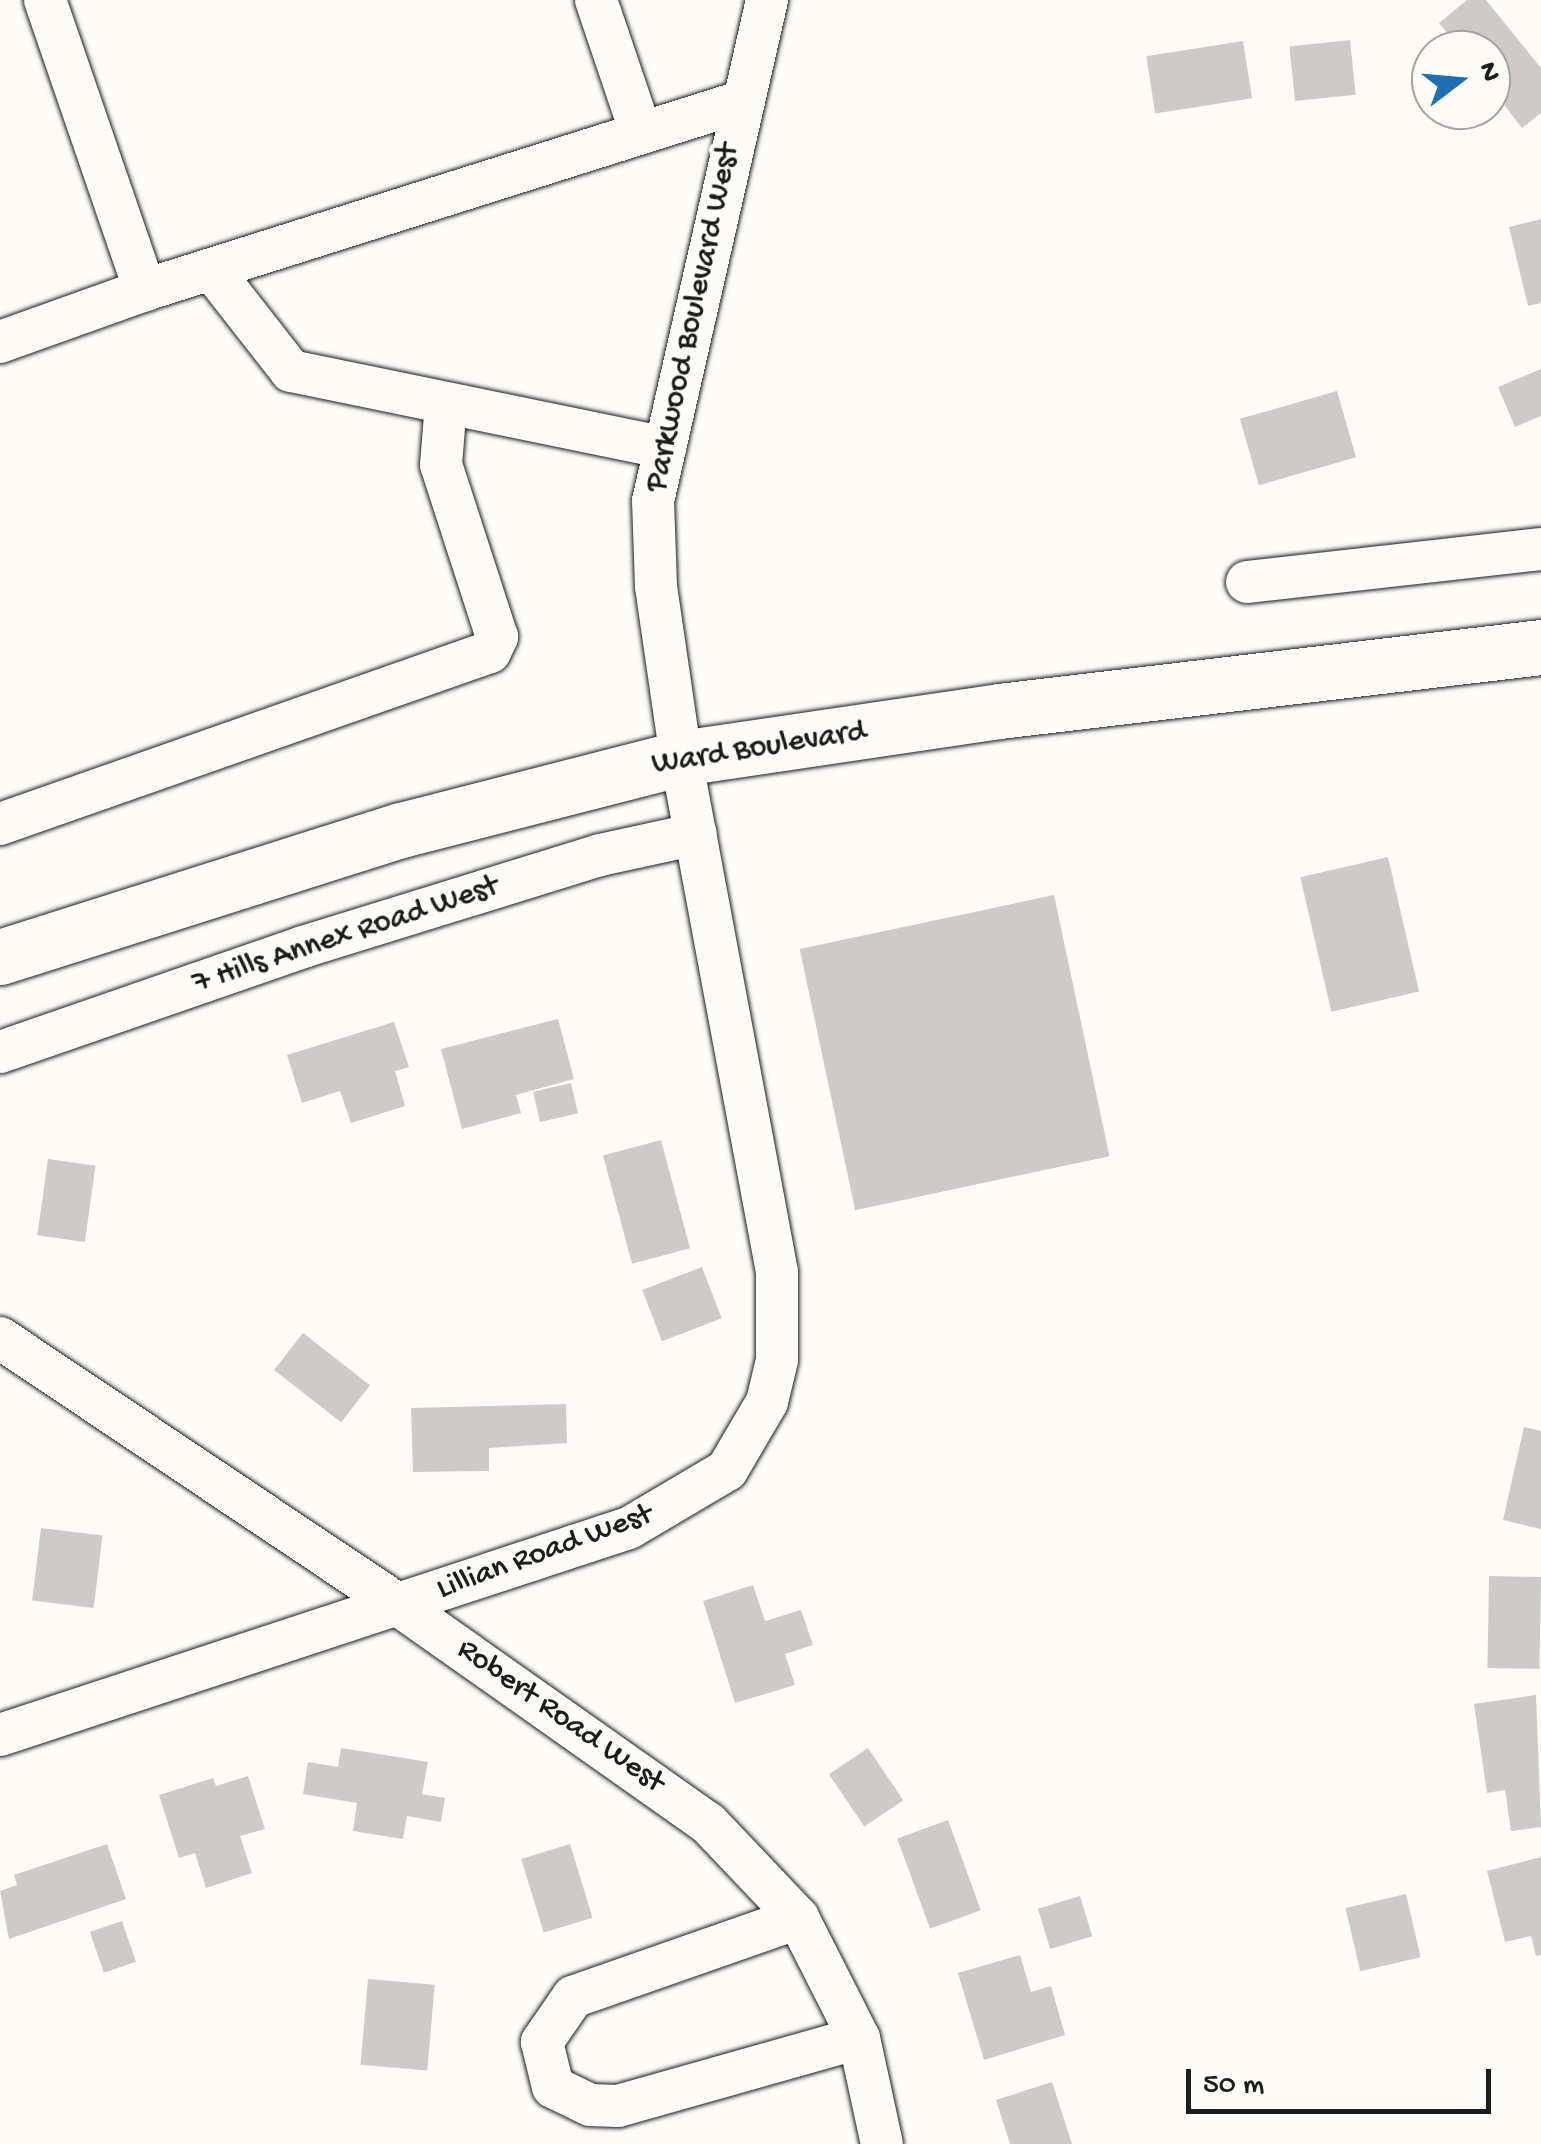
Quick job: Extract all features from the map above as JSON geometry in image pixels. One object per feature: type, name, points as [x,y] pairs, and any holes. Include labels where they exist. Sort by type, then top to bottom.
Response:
[{"type":"main road","name":"Ward Boulevard","points":[[0,957],[401,830],[681,758],[999,712],[1541,647]]},
{"type":"street","points":[[44,0],[145,290]]},
{"type":"street","points":[[596,0],[641,134]]},
{"type":"street","name":"Parkwood Boulevard West","points":[[681,758],[656,586],[653,502],[740,102],[767,0]]},
{"type":"street","points":[[0,342],[145,290],[740,102]]},
{"type":"street","points":[[212,270],[291,371],[665,448]]},
{"type":"street","points":[[0,824],[490,652],[497,637],[441,465],[446,403]]},
{"type":"street","points":[[1247,582],[1541,549]]},
{"type":"street","name":"Lillian Road West","points":[[0,1736],[630,1528],[700,1490],[726,1470],[767,1402],[777,1360],[777,1272],[681,758]]},
{"type":"street","name":"7 Hills Annex Road West","points":[[0,1052],[304,947],[600,855],[696,834]]},
{"type":"street","name":"Robert Road West","points":[[0,1338],[400,1606],[708,1823],[798,1918],[859,2038],[882,2144]]},
{"type":"street","points":[[798,1918],[573,1997],[542,2042],[553,2086],[590,2105],[618,2106],[859,2038]]},
{"type":"building","points":[[1467,0],[1486,0],[1510,30],[1445,30],[1439,23]]},
{"type":"building","points":[[1511,31],[1541,68],[1541,113],[1522,128],[1511,114]]},
{"type":"building","points":[[1350,40],[1356,95],[1295,101],[1289,46]]},
{"type":"building","points":[[1243,41],[1252,98],[1155,114],[1146,56]]},
{"type":"building","points":[[1541,219],[1541,303],[1528,306],[1509,227]]},
{"type":"building","points":[[1541,369],[1541,416],[1515,427],[1498,387]]},
{"type":"building","points":[[1337,391],[1356,457],[1259,485],[1240,419]]},
{"type":"building","points":[[1388,857],[1419,991],[1331,1012],[1300,877]]},
{"type":"building","points":[[1054,895],[1110,1156],[855,1210],[800,949]]},
{"type":"building","points":[[558,1019],[574,1079],[516,1095],[521,1113],[462,1129],[441,1049]]},
{"type":"building","points":[[394,1022],[409,1067],[395,1071],[405,1106],[351,1123],[340,1091],[302,1103],[287,1055]]},
{"type":"building","points":[[571,1083],[578,1113],[540,1122],[533,1092]]},
{"type":"building","points":[[661,1140],[690,1248],[632,1264],[603,1156]]},
{"type":"building","points":[[48,1159],[96,1166],[85,1242],[37,1235]]},
{"type":"building","points":[[702,1267],[722,1318],[662,1341],[642,1290]]},
{"type":"building","points":[[303,1333],[370,1385],[341,1422],[274,1370]]},
{"type":"building","points":[[566,1404],[567,1443],[489,1448],[489,1471],[413,1472],[411,1408]]},
{"type":"building","points":[[1524,1427],[1541,1431],[1541,1529],[1503,1520]]},
{"type":"building","points":[[41,1528],[103,1536],[94,1608],[32,1600]]},
{"type":"building","points":[[1489,1576],[1541,1577],[1539,1669],[1487,1668]]},
{"type":"building","points":[[753,1585],[765,1621],[801,1610],[813,1645],[785,1654],[795,1685],[735,1703],[703,1601]]},
{"type":"building","points":[[1536,1695],[1541,1827],[1511,1831],[1505,1790],[1487,1793],[1474,1704]]},
{"type":"building","points":[[341,1748],[428,1762],[422,1794],[445,1798],[441,1822],[407,1816],[403,1839],[353,1831],[357,1803],[303,1794],[308,1762],[338,1767]]},
{"type":"building","points":[[868,1748],[903,1800],[864,1827],[829,1774]]},
{"type":"building","points":[[248,1776],[265,1829],[240,1836],[252,1873],[206,1888],[195,1853],[179,1858],[159,1795],[213,1778],[216,1786]]},
{"type":"building","points":[[948,1820],[981,1910],[930,1929],[897,1838]]},
{"type":"building","points":[[107,1844],[126,1899],[9,1939],[0,1891],[17,1885],[14,1875]]},
{"type":"building","points":[[570,1844],[593,1918],[544,1933],[521,1859]]},
{"type":"building","points":[[1541,1857],[1541,1955],[1536,1956],[1531,1936],[1505,1942],[1487,1871]]},
{"type":"building","points":[[1406,1894],[1421,1957],[1360,1971],[1346,1908]]},
{"type":"building","points":[[1080,1896],[1092,1936],[1050,1949],[1038,1909]]},
{"type":"building","points":[[122,1921],[136,1962],[104,1973],[90,1932]]},
{"type":"building","points":[[1020,1955],[1031,1992],[1051,1986],[1065,2035],[984,2060],[958,1973]]},
{"type":"building","points":[[368,1979],[435,1985],[427,2071],[361,2065]]},
{"type":"building","points":[[1052,2082],[1072,2144],[1010,2144],[996,2100]]}]
